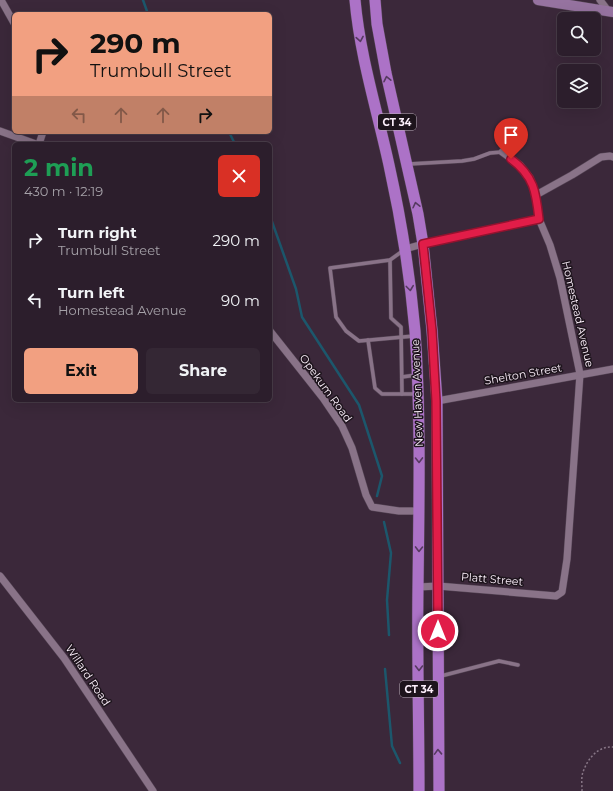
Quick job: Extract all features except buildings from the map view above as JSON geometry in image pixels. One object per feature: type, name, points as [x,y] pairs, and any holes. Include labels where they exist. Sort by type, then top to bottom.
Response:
[{"type":"highway","name":"New Haven Avenue","points":[[355,0],[362,48],[389,165],[405,249],[415,336],[420,511],[418,587],[419,791]]},
{"type":"highway","name":"New Haven Avenue","points":[[375,0],[377,24],[386,74],[418,214],[423,244],[432,330],[436,401],[439,791]]},
{"type":"main road","points":[[538,0],[611,12]]},
{"type":"street","points":[[1,0],[12,19]]},
{"type":"street","points":[[600,0],[611,12]]},
{"type":"street","points":[[0,131],[30,142]]},
{"type":"street","name":"Homestead Avenue","points":[[502,152],[520,165],[530,178],[536,195],[539,219],[550,245],[560,278],[580,374],[567,559],[562,592]]},
{"type":"street","points":[[536,195],[601,157],[613,157]]},
{"type":"street","points":[[405,249],[539,219]]},
{"type":"street","name":"Opekum Road","points":[[272,334],[323,398],[342,426],[352,448],[366,495],[372,507],[399,512],[420,511]]},
{"type":"street","name":"Shelton Street","points":[[436,401],[613,369]]},
{"type":"street","name":"Willard Road","points":[[0,576],[64,658],[153,791]]},
{"type":"street","name":"Platt Street","points":[[418,587],[438,586],[556,596],[562,592]]},
{"type":"lane","points":[[407,164],[462,161],[474,159],[490,152],[502,152]]},
{"type":"lane","points":[[405,249],[390,260],[330,268],[336,317],[346,331],[359,341],[415,336]]},
{"type":"lane","points":[[390,260],[391,318],[401,327],[402,394]]},
{"type":"lane","points":[[368,340],[375,388],[382,394],[417,394]]},
{"type":"lane","points":[[402,377],[417,375]]},
{"type":"lane","points":[[438,676],[500,661],[518,664]]},
{"type":"path","points":[[582,791],[582,772],[593,754],[601,749],[613,747]]},
{"type":"waterway","points":[[143,0],[147,12]]},
{"type":"waterway","points":[[230,134],[234,142]]},
{"type":"waterway","points":[[272,222],[296,289],[302,317],[359,405],[382,476],[377,496]]},
{"type":"waterway","points":[[384,522],[391,553],[387,600],[389,635]]},
{"type":"waterway","points":[[385,669],[392,746],[400,763]]},
{"type":"route","points":[[438,631],[436,401],[432,330],[423,244],[539,219],[536,195],[530,178],[520,165],[511,159]]}]
